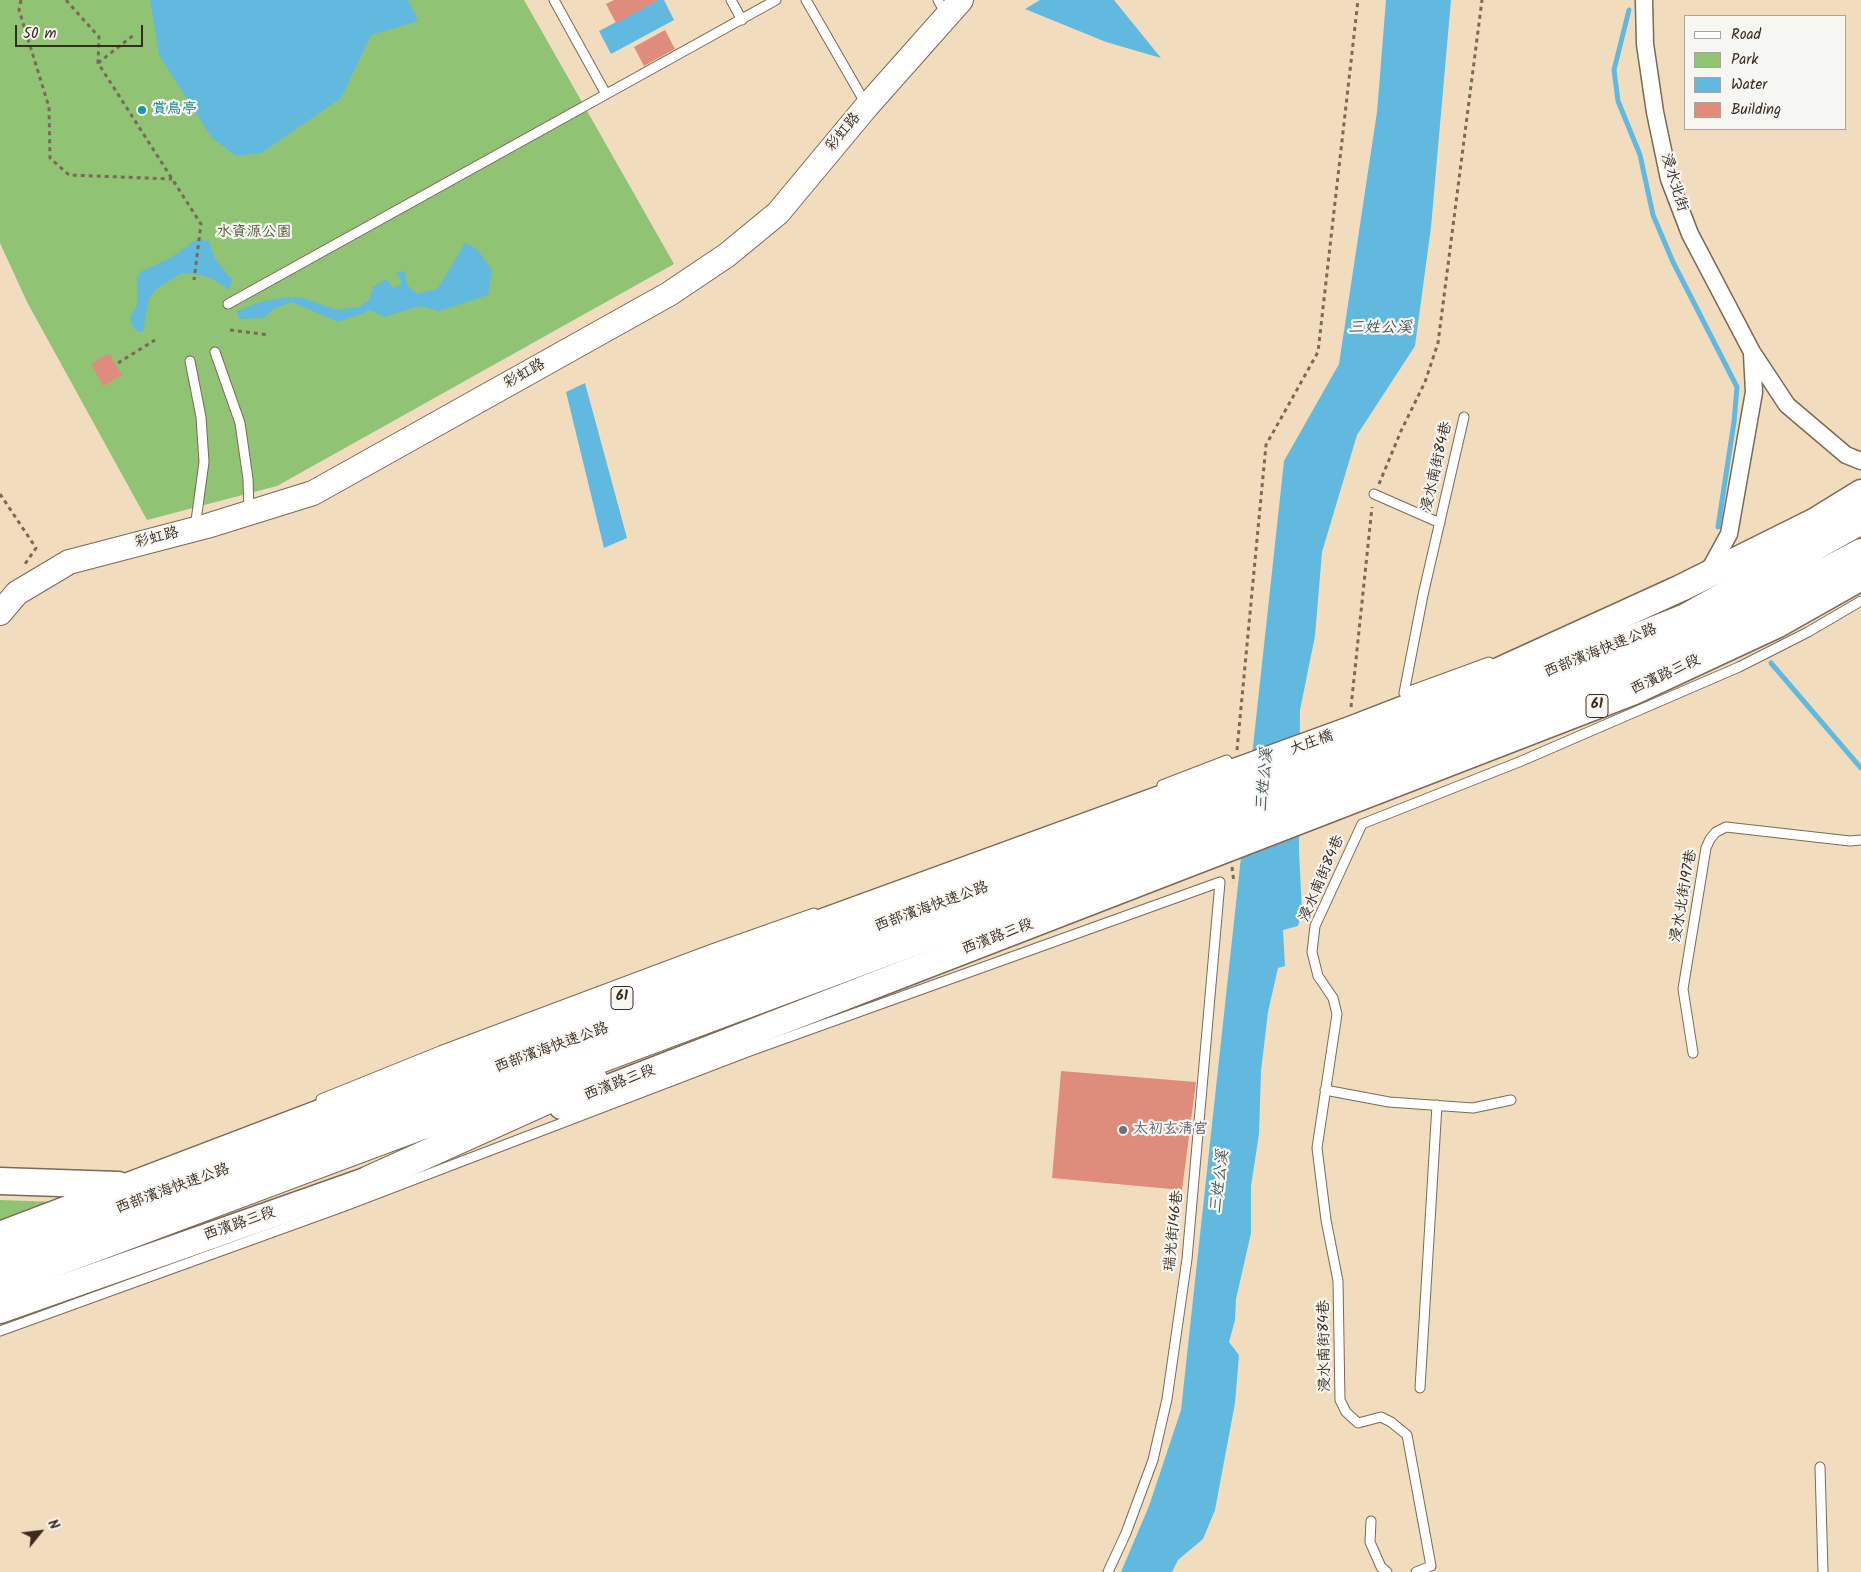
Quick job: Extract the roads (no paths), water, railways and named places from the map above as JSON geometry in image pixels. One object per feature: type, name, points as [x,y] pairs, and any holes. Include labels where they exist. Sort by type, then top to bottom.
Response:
[{"type":"highway","name":"西部濱海快速公路","points":[[1330,760],[1686,618],[1861,520]]},
{"type":"highway","name":"西部濱海快速公路","points":[[0,1254],[1085,851],[1240,785],[1330,786],[1701,638],[1861,553]]},
{"type":"highway","name":"大庄橋","points":[[1240,785],[1330,760]]},
{"type":"highway","name":"西部濱海快速公路","points":[[0,1283],[828,974],[1240,785]]},
{"type":"highway","points":[[720,960],[1085,851]]},
{"type":"highway","points":[[369,1180],[828,974]]},
{"type":"main road","name":"61","points":[[1681,588],[1814,522],[1861,493]]},
{"type":"main road","name":"大庄橋","points":[[1240,785],[1350,722],[1478,680],[1681,588]]},
{"type":"main road","name":"西濱路三段","points":[[0,1310],[369,1180],[1323,813],[1632,692],[1856,590]]},
{"type":"main road","name":"61","points":[[0,1235],[127,1182],[720,960],[1240,785]]},
{"type":"main road","points":[[0,1181],[127,1182]]},
{"type":"street","name":"浸水北街","points":[[1644,0],[1645,44],[1655,112],[1669,179],[1690,234],[1752,352],[1787,405],[1846,455],[1861,461]]},
{"type":"street","name":"彩虹路","points":[[0,613],[17,593],[69,562],[249,514],[313,493],[669,294],[727,255],[778,213],[948,5]]},
{"type":"street","name":"浸水北街","points":[[1706,576],[1729,534],[1754,392],[1752,352]]},
{"type":"lane","points":[[554,0],[606,94]]},
{"type":"lane","points":[[731,0],[742,20]]},
{"type":"lane","points":[[228,304],[776,0]]},
{"type":"lane","points":[[806,0],[867,106]]},
{"type":"lane","points":[[216,352],[240,423],[248,479],[249,514]]},
{"type":"lane","points":[[190,361],[201,417],[204,462],[194,529]]},
{"type":"lane","name":"浸水南街84巷","points":[[1464,417],[1404,693],[1503,656]]},
{"type":"lane","name":"浸水南街84巷","points":[[1374,494],[1440,523]]},
{"type":"lane","points":[[1530,646],[1594,620],[1666,587],[1681,588]]},
{"type":"lane","name":"西濱路三段","points":[[1362,824],[1520,762],[1739,667],[1808,632],[1856,590]]},
{"type":"lane","points":[[1155,787],[1240,785]]},
{"type":"lane","name":"浸水南街84巷","points":[[1362,824],[1315,926],[1312,952],[1318,976],[1333,998],[1336,1014],[1317,1148],[1326,1220],[1338,1281],[1340,1400],[1346,1412],[1358,1423],[1380,1417],[1391,1422],[1407,1435],[1430,1566],[1416,1572]]},
{"type":"lane","name":"浸水北街197巷","points":[[1693,1053],[1683,989],[1706,848],[1710,839],[1716,832],[1726,827],[1850,841],[1861,840]]},
{"type":"lane","name":"西濱路三段","points":[[0,1332],[344,1206],[769,1044],[1220,882]]},
{"type":"lane","name":"瑞光街146巷","points":[[1108,1572],[1126,1533],[1153,1460],[1167,1399],[1187,1259],[1220,882]]},
{"type":"lane","points":[[313,1102],[657,969],[820,910]]},
{"type":"lane","points":[[1325,1090],[1389,1102],[1473,1108],[1511,1100]]},
{"type":"lane","points":[[1420,1388],[1438,1105]]},
{"type":"lane","points":[[0,1172],[127,1182],[160,1164]]},
{"type":"lane","points":[[1820,1468],[1824,1572]]},
{"type":"lane","points":[[1371,1521],[1370,1542],[1380,1568],[1387,1572]]},
{"type":"water","points":[[150,0],[408,0],[418,21],[371,35],[341,98],[261,153],[236,156],[211,137],[159,55]]},
{"type":"water","points":[[658,0],[664,0],[674,20],[611,54],[599,31]]},
{"type":"water","points":[[1040,0],[1114,0],[1161,58],[1106,42],[1025,9]]},
{"type":"water","name":"三姓公溪","points":[[1386,0],[1451,0],[1431,227],[1415,346],[1357,435],[1322,552],[1315,636],[1300,710],[1299,851],[1302,912],[1298,926],[1283,930],[1285,966],[1278,968],[1268,1012],[1261,1071],[1259,1134],[1251,1186],[1251,1233],[1236,1299],[1235,1320],[1229,1342],[1239,1355],[1235,1403],[1215,1510],[1203,1539],[1178,1560],[1172,1572],[1121,1572],[1149,1506],[1181,1410],[1284,461],[1339,364],[1377,112]]},
{"type":"water","points":[[197,239],[209,241],[214,257],[232,280],[229,290],[213,279],[201,275],[182,273],[156,289],[149,298],[143,331],[138,332],[132,326],[130,317],[137,305],[137,278],[140,272],[170,258]]},
{"type":"water","points":[[465,243],[477,249],[492,270],[488,295],[439,311],[420,306],[384,317],[371,310],[338,322],[292,302],[273,309],[264,318],[239,319],[237,311],[260,302],[281,298],[301,297],[336,310],[359,307],[369,300],[373,287],[386,279],[393,288],[402,284],[396,273],[405,271],[407,285],[417,294],[438,288]]},
{"type":"water","points":[[585,383],[627,538],[604,548],[566,392]]},
{"type":"waterway","points":[[1629,10],[1614,70],[1618,101],[1640,155],[1653,215],[1673,262],[1737,387],[1734,422],[1718,527]]},
{"type":"waterway","points":[[1771,663],[1861,768]]},
{"type":"place","name":"賞鳥亭","points":[[142,110]]},
{"type":"place","name":"太初玄清宮","points":[[1123,1130]]},
{"type":"park label","name":"水資源公園","points":[[254,233]]}]
